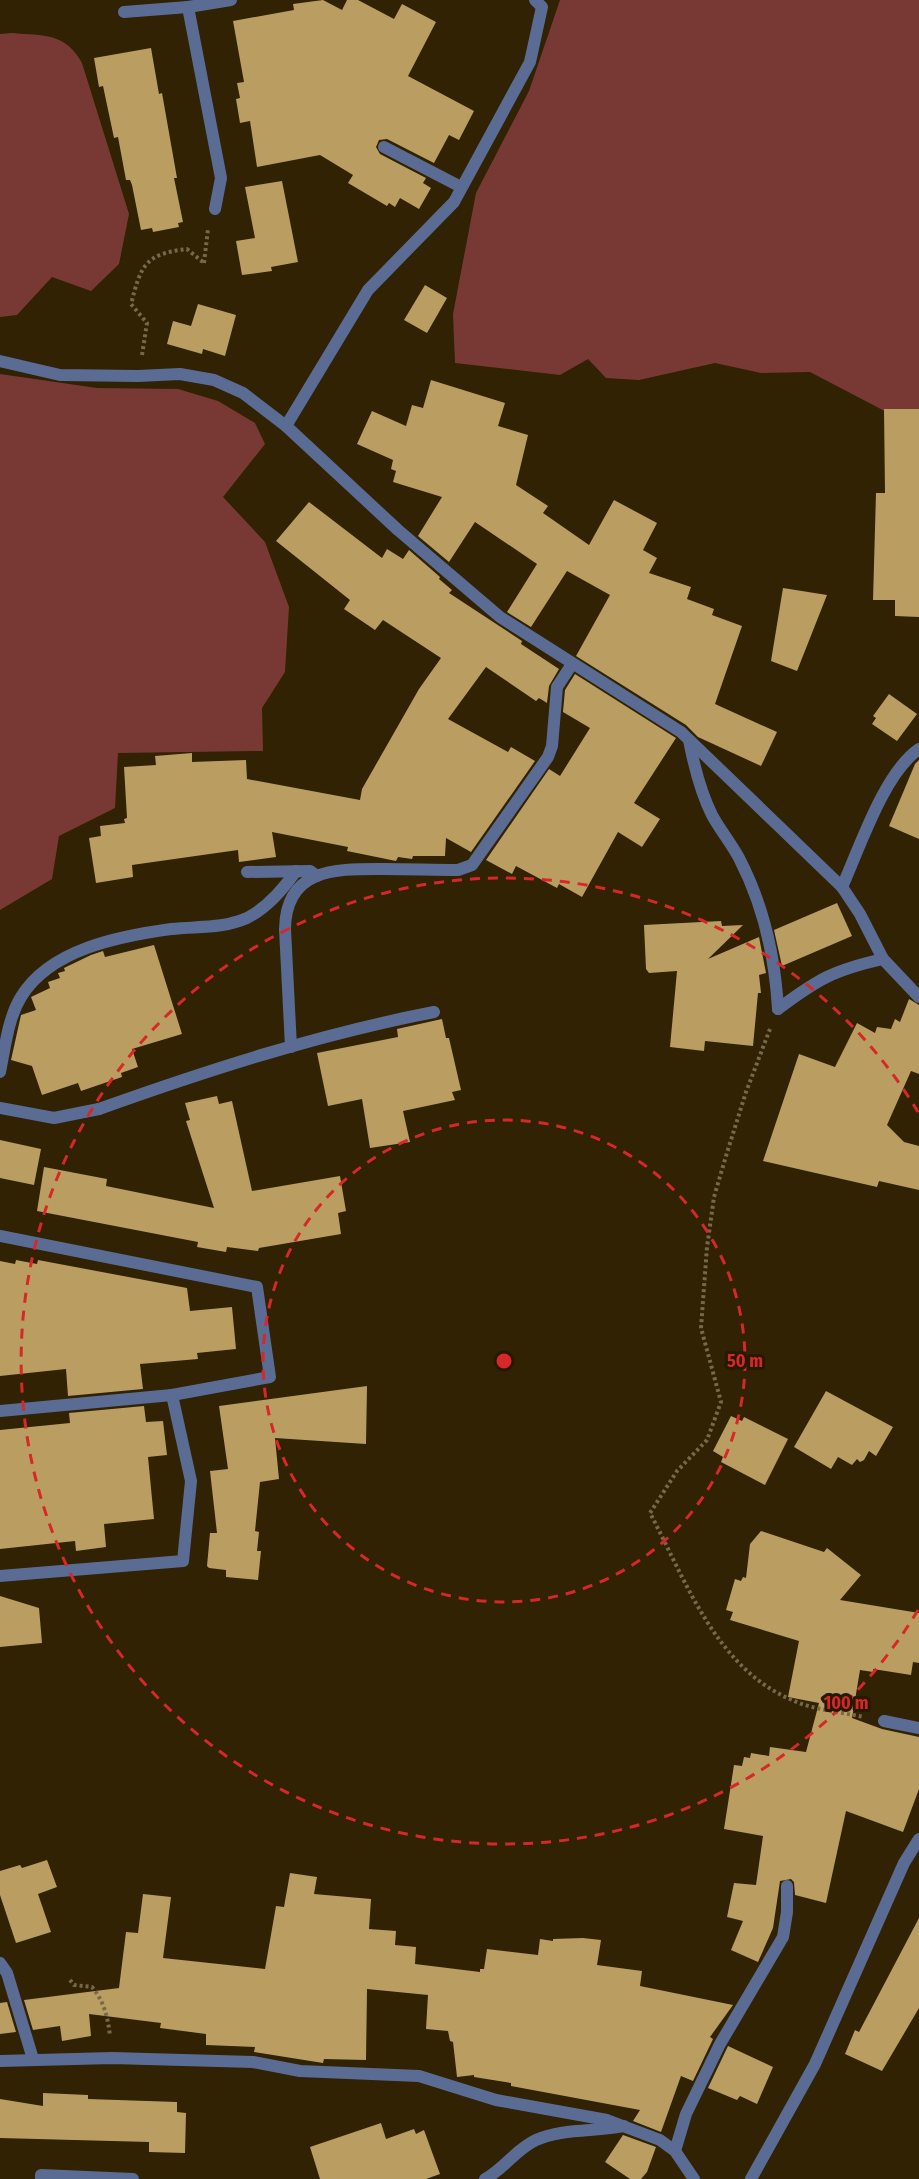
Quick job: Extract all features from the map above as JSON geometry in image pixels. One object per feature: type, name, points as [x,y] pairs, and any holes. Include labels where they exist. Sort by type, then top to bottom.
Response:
[{"type":"street","points":[[124,12],[188,7],[231,0]]},
{"type":"street","points":[[285,426],[368,290],[454,202],[530,62],[542,7],[535,0]]},
{"type":"street","points":[[188,7],[221,178],[215,209]]},
{"type":"street","points":[[384,147],[461,187]]},
{"type":"street","points":[[0,361],[60,375],[180,374],[214,380],[243,393],[285,426],[398,530],[500,617],[681,732],[842,887],[860,914],[883,959],[919,998]]},
{"type":"street","points":[[291,1047],[285,912],[291,898],[304,884],[332,870],[458,870],[472,865],[548,757],[552,746],[557,687],[572,664]]},
{"type":"street","points":[[689,740],[701,789],[712,815],[739,858],[769,938],[778,1009]]},
{"type":"street","points":[[842,887],[887,786],[905,759],[919,749]]},
{"type":"street","points":[[0,1072],[20,997],[50,968],[76,953],[113,939],[172,929],[224,926],[248,917],[264,906],[296,871]]},
{"type":"street","points":[[247,872],[310,871],[317,876]]},
{"type":"street","points":[[778,1009],[816,980],[848,967],[883,959]]},
{"type":"street","points":[[0,1108],[54,1118],[99,1109],[180,1080],[291,1047],[434,1012]]},
{"type":"street","points":[[0,1236],[257,1287],[270,1377],[172,1395],[0,1411]]},
{"type":"street","points":[[0,1576],[183,1561],[191,1481],[172,1395]]},
{"type":"street","points":[[884,1720],[919,1728]]},
{"type":"street","points":[[751,2179],[815,2064],[904,1863],[919,1839]]},
{"type":"street","points":[[675,2151],[686,2114],[720,2044],[783,1937],[787,1912],[787,1886]]},
{"type":"street","points":[[0,1964],[7,1973],[33,2059]]},
{"type":"street","points":[[0,2061],[112,2058],[253,2062],[300,2071],[419,2076],[496,2100],[607,2120],[660,2140],[675,2151],[694,2179]]},
{"type":"street","points":[[485,2179],[507,2159],[536,2140],[554,2135],[624,2127]]},
{"type":"street","points":[[41,2179],[41,2175],[133,2179]]},
{"type":"path","points":[[138,376],[147,323],[131,304],[139,271],[153,257],[171,251],[187,249],[204,262],[208,226],[215,209]]},
{"type":"path","points":[[778,1009],[746,1092],[714,1197],[707,1247],[701,1328],[721,1402],[706,1440],[677,1471],[650,1513],[717,1638],[747,1671],[792,1700],[884,1720]]},
{"type":"path","points":[[70,1980],[74,1985],[92,1987],[99,1995],[107,2017],[112,2058]]},
{"type":"shaded area","points":[[560,0],[919,0],[919,429],[810,372],[761,373],[715,363],[639,380],[606,378],[588,359],[560,375],[455,363],[453,314],[476,193],[529,91]]},
{"type":"shaded area","points":[[0,34],[44,36],[61,41],[75,53],[82,63],[129,214],[119,264],[91,291],[52,277],[17,315],[0,317]]},
{"type":"shaded area","points":[[0,374],[97,388],[178,389],[218,401],[255,423],[265,444],[223,497],[265,542],[289,607],[285,672],[262,708],[263,751],[118,753],[115,808],[59,836],[52,879],[0,910]]},
{"type":"building","points":[[323,0],[342,10],[347,0],[358,0],[394,19],[402,4],[436,22],[408,76],[474,111],[459,140],[449,135],[434,163],[387,139],[379,140],[376,147],[380,154],[426,178],[423,183],[431,188],[419,209],[400,198],[395,207],[389,203],[387,206],[348,183],[353,175],[320,155],[257,167],[250,121],[240,123],[236,99],[240,98],[237,83],[244,82],[233,21],[294,10],[293,4]]},
{"type":"building","points":[[151,48],[159,94],[162,93],[177,178],[174,178],[183,222],[178,223],[179,227],[153,232],[152,228],[141,230],[132,185],[130,180],[126,180],[118,137],[114,138],[103,86],[99,87],[94,58]]},
{"type":"building","points":[[282,181],[298,262],[271,267],[272,271],[242,275],[236,241],[255,238],[245,187]]},
{"type":"building","points":[[425,285],[447,298],[427,333],[404,320]]},
{"type":"building","points":[[198,304],[236,315],[225,356],[203,349],[202,354],[167,344],[173,321],[191,326]]},
{"type":"building","points":[[431,380],[505,403],[498,426],[528,435],[516,485],[548,506],[543,513],[589,545],[614,500],[657,523],[643,550],[657,558],[649,573],[691,587],[687,599],[714,609],[712,615],[742,626],[715,704],[777,732],[761,766],[698,737],[686,725],[576,656],[610,595],[567,571],[531,627],[507,612],[537,564],[475,522],[449,562],[418,536],[442,497],[393,482],[396,471],[391,469],[393,460],[357,444],[372,411],[406,426],[412,405],[423,408]]},
{"type":"building","points":[[884,409],[919,409],[919,617],[895,616],[895,600],[873,600],[876,493],[885,493]]},
{"type":"building","points":[[309,502],[382,558],[387,549],[403,559],[409,550],[440,577],[439,579],[452,590],[449,593],[522,641],[521,644],[559,669],[549,686],[547,703],[539,698],[536,701],[486,667],[448,719],[508,752],[511,747],[535,761],[471,852],[446,838],[445,856],[413,856],[412,859],[398,857],[396,861],[347,851],[348,847],[272,832],[276,857],[239,862],[238,850],[132,865],[133,877],[96,883],[89,838],[101,836],[100,826],[125,823],[124,819],[127,818],[124,767],[156,765],[155,756],[192,753],[192,762],[246,760],[247,779],[360,800],[362,789],[419,689],[441,658],[383,620],[375,630],[344,609],[350,600],[276,541]]},
{"type":"building","points":[[783,588],[827,595],[797,671],[771,661]]},
{"type":"building","points":[[575,674],[676,738],[634,803],[660,819],[642,847],[618,832],[582,897],[559,884],[557,888],[516,866],[512,874],[486,860],[549,769],[560,776],[590,728],[563,712],[565,690]]},
{"type":"building","points":[[889,694],[917,714],[897,741],[872,724],[876,718],[873,716]]},
{"type":"building","points":[[919,760],[919,839],[889,826],[915,764]]},
{"type":"building","points":[[837,903],[852,936],[782,966],[774,930]]},
{"type":"building","points":[[721,921],[722,926],[743,925],[708,959],[759,937],[766,973],[759,975],[761,993],[758,993],[753,1046],[705,1041],[704,1051],[670,1047],[677,971],[649,973],[646,969],[644,925]]},
{"type":"building","points":[[154,945],[182,1034],[132,1049],[138,1067],[121,1073],[122,1077],[81,1091],[78,1083],[42,1095],[32,1066],[11,1060],[21,1015],[36,1010],[31,997],[50,988],[48,982],[60,978],[58,973],[65,971],[64,968],[91,955],[103,951],[105,957]]},
{"type":"building","points":[[909,999],[919,1005],[919,1074],[911,1071],[887,1125],[904,1142],[919,1146],[919,1190],[879,1181],[877,1187],[763,1161],[799,1054],[835,1067],[857,1023],[875,1033],[877,1027],[891,1029],[895,1019],[900,1022]]},
{"type":"building","points":[[442,1019],[446,1038],[449,1038],[461,1090],[452,1092],[455,1100],[403,1111],[410,1142],[370,1148],[362,1099],[328,1106],[317,1053],[398,1037],[397,1029]]},
{"type":"building","points":[[217,1096],[219,1104],[232,1101],[252,1191],[340,1176],[346,1211],[338,1213],[341,1234],[259,1248],[258,1251],[227,1247],[226,1252],[197,1247],[198,1242],[37,1211],[44,1167],[107,1179],[106,1186],[214,1208],[186,1121],[190,1120],[185,1103]]},
{"type":"building","points":[[0,1140],[41,1149],[34,1185],[0,1178]]},
{"type":"building","points":[[16,1260],[37,1264],[38,1260],[187,1288],[190,1311],[232,1307],[236,1349],[197,1353],[198,1359],[140,1364],[143,1389],[68,1396],[66,1369],[0,1376],[0,1261],[15,1264]]},
{"type":"building","points":[[367,1386],[366,1444],[275,1438],[279,1479],[260,1482],[255,1531],[259,1532],[257,1551],[261,1551],[258,1580],[226,1577],[226,1570],[209,1568],[207,1566],[210,1533],[217,1533],[210,1471],[228,1469],[219,1406]]},
{"type":"building","points":[[826,1391],[893,1427],[876,1456],[869,1451],[864,1460],[860,1462],[857,1459],[852,1465],[838,1457],[831,1469],[794,1447]]},
{"type":"building","points":[[144,1406],[146,1422],[163,1421],[167,1455],[148,1457],[154,1519],[104,1524],[106,1547],[76,1551],[75,1541],[0,1549],[0,1430],[70,1423],[69,1413]]},
{"type":"building","points":[[731,1416],[742,1421],[744,1417],[788,1439],[765,1485],[721,1462],[723,1457],[713,1451]]},
{"type":"building","points":[[761,1531],[824,1552],[827,1548],[861,1575],[840,1600],[919,1613],[919,1663],[913,1662],[911,1675],[873,1669],[873,1672],[860,1670],[852,1718],[882,1729],[919,1737],[919,1789],[903,1832],[846,1811],[826,1903],[795,1895],[794,1882],[791,1879],[780,1881],[773,1928],[758,1962],[731,1950],[743,1921],[727,1917],[734,1883],[756,1885],[763,1836],[724,1829],[734,1765],[742,1766],[744,1757],[750,1758],[751,1753],[769,1756],[770,1747],[806,1752],[819,1703],[788,1697],[799,1641],[730,1620],[733,1612],[726,1610],[735,1579],[741,1581],[743,1577],[746,1578],[750,1544]]},
{"type":"building","points":[[0,1596],[39,1608],[42,1643],[0,1647]]},
{"type":"building","points":[[47,1860],[57,1887],[38,1894],[51,1932],[16,1943],[0,1895],[0,1871],[20,1865],[22,1868]]},
{"type":"building","points":[[290,1873],[317,1877],[314,1894],[371,1899],[369,1929],[396,1931],[395,1945],[416,1947],[415,1964],[480,1972],[480,1969],[484,1969],[487,1949],[538,1955],[540,1939],[601,1940],[597,1965],[642,1971],[640,1986],[733,2005],[710,2037],[713,2039],[693,2081],[681,2076],[661,2132],[633,2121],[640,2110],[511,2086],[511,2083],[474,2077],[474,2075],[457,2077],[453,2042],[450,2041],[448,2031],[426,2029],[428,1995],[367,1989],[366,2060],[324,2059],[323,2063],[254,2052],[255,2047],[206,2045],[206,2034],[160,2028],[161,2023],[89,2014],[91,2036],[62,2041],[60,2026],[33,2030],[24,2000],[119,1988],[126,1932],[138,1933],[143,1894],[171,1897],[163,1958],[265,1969],[276,1906],[284,1907]]},
{"type":"building","points":[[919,1918],[919,2008],[882,2071],[845,2054],[855,2030],[859,2032]]},
{"type":"building","points":[[7,2002],[16,2032],[0,2034],[0,2003]]},
{"type":"building","points":[[728,2046],[773,2067],[757,2104],[740,2096],[737,2100],[708,2088]]},
{"type":"building","points":[[43,2093],[88,2095],[88,2099],[177,2102],[177,2112],[186,2113],[185,2153],[149,2152],[149,2142],[0,2138],[0,2099],[43,2106]]},
{"type":"building","points":[[381,2123],[386,2139],[414,2129],[416,2134],[424,2130],[440,2174],[426,2179],[320,2179],[310,2147]]},
{"type":"building","points":[[623,2135],[656,2147],[647,2172],[641,2179],[630,2179],[605,2162]]}]
